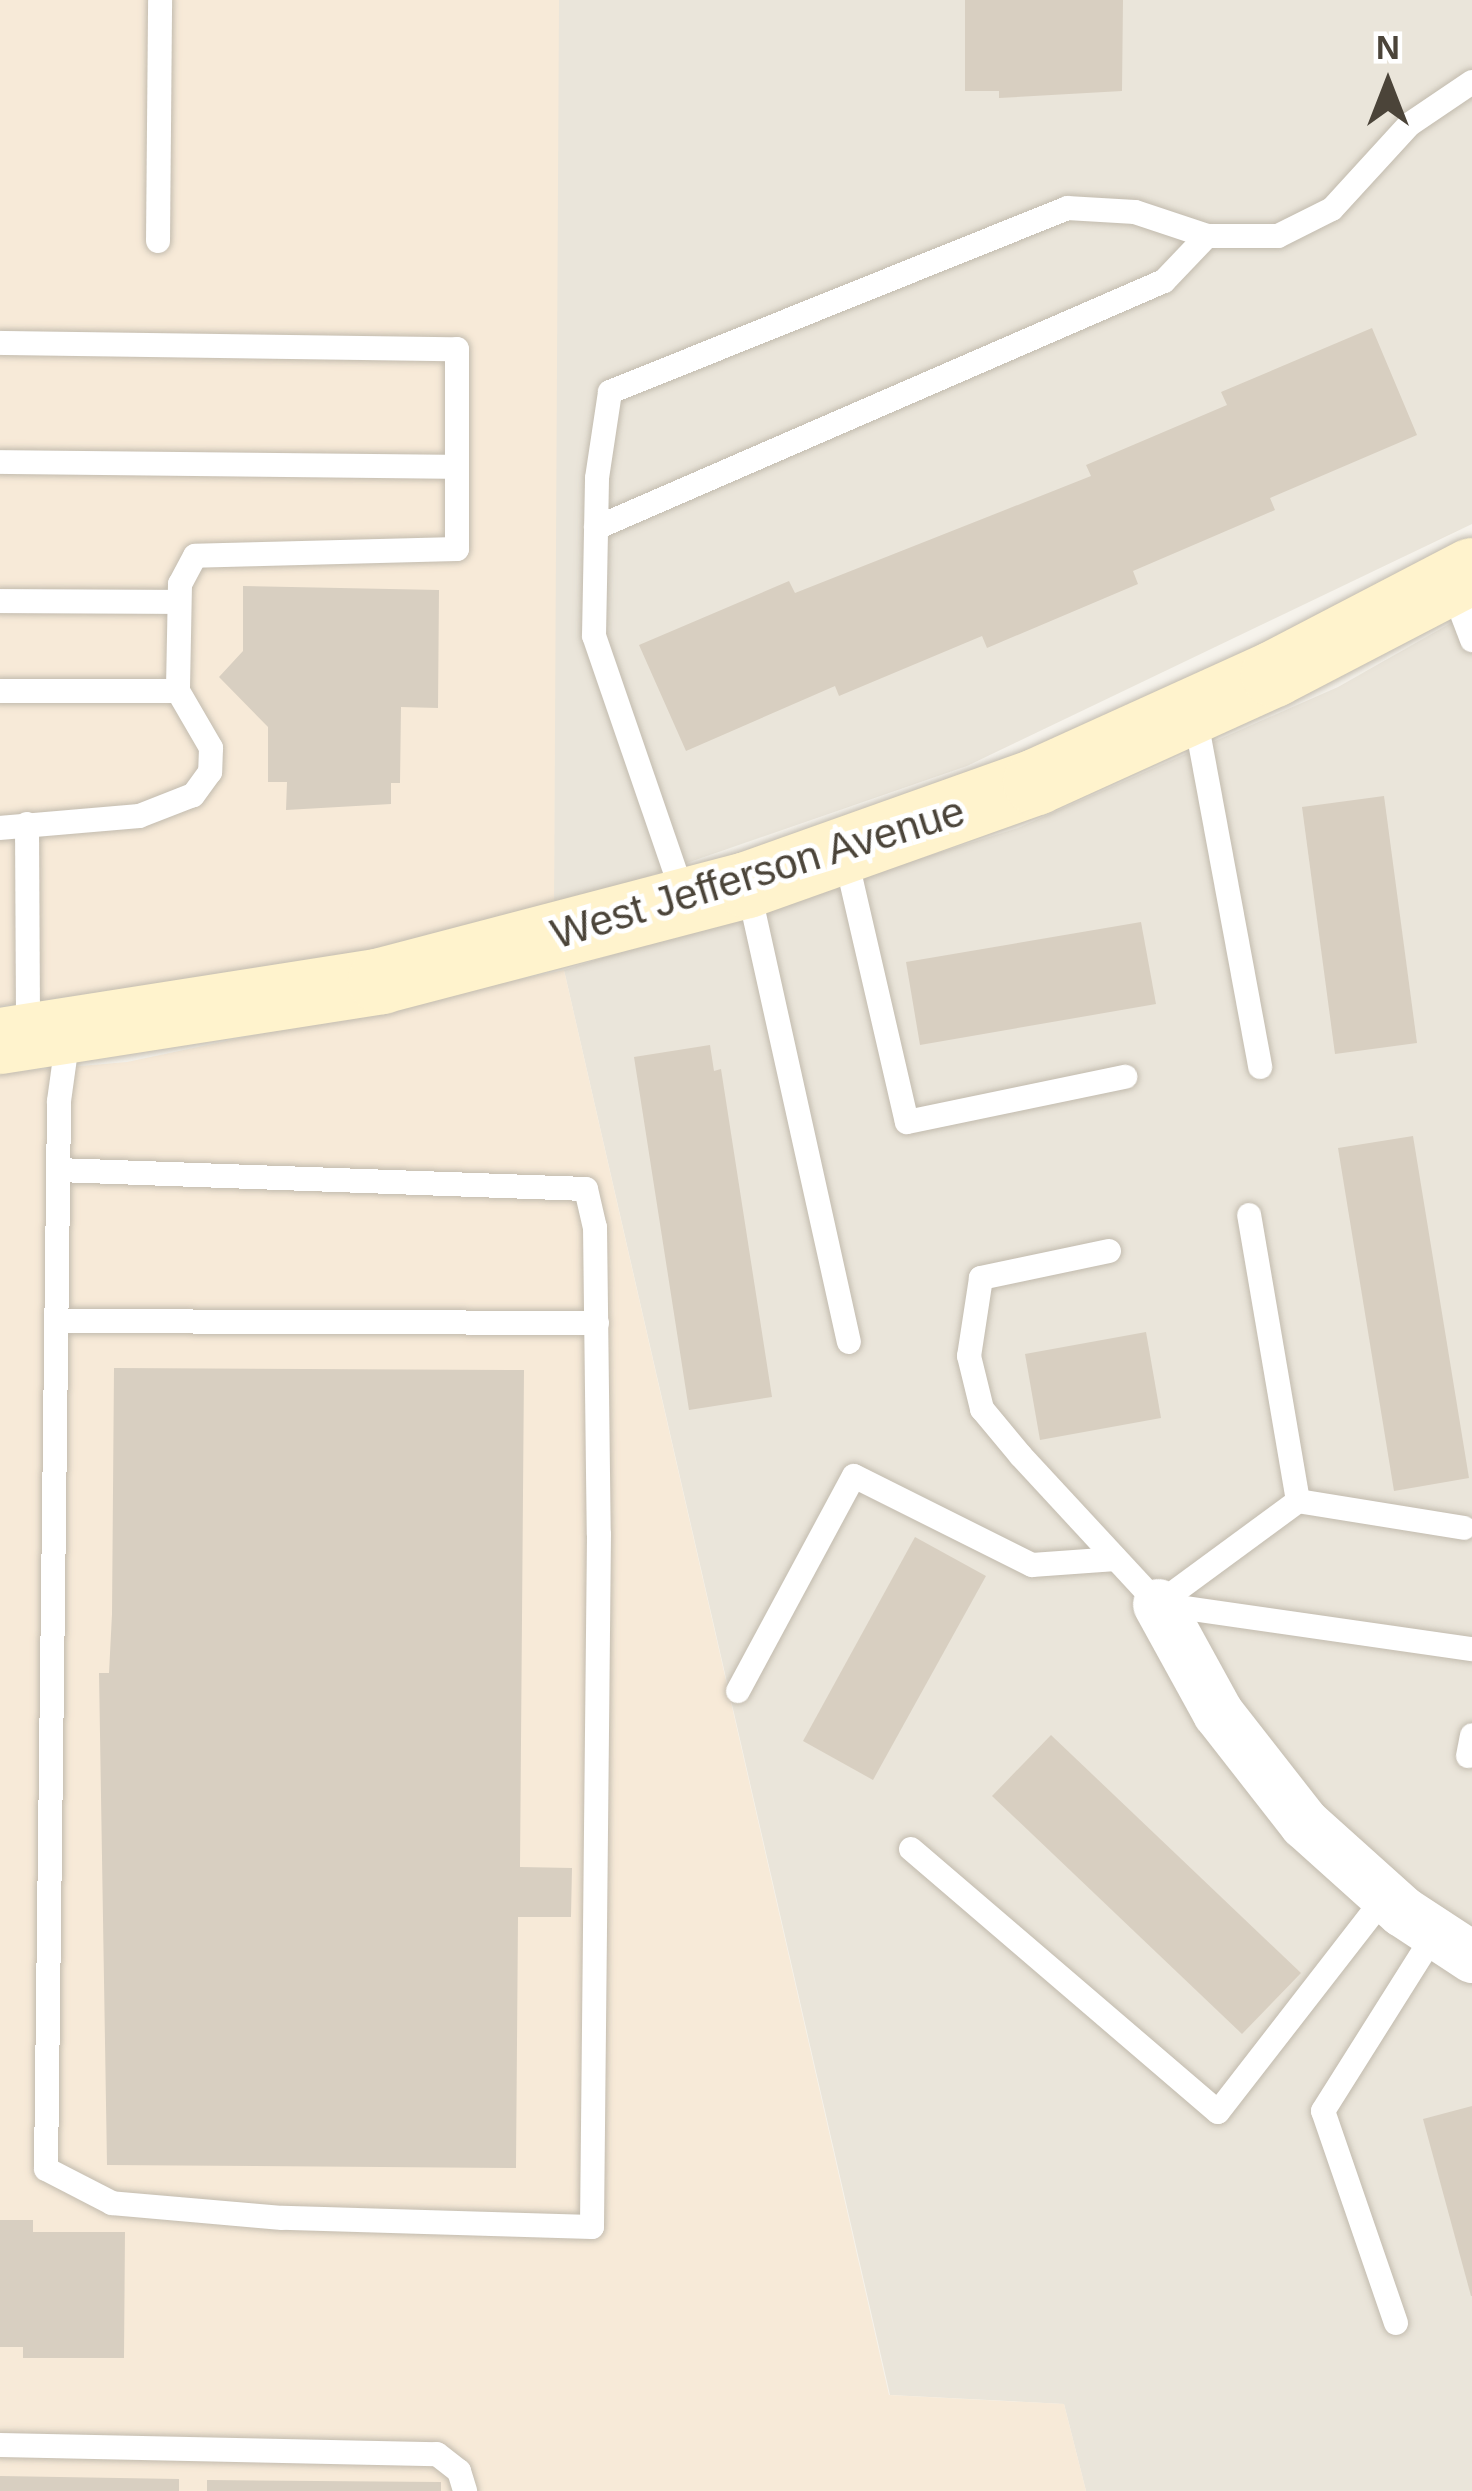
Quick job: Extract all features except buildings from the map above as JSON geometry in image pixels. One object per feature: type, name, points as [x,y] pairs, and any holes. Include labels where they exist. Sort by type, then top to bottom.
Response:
[{"type":"street","name":"West Jefferson Avenue","points":[[32,1038],[381,981],[747,885],[1036,782],[1465,598]]},
{"type":"street","points":[[1158,1604],[1252,1763],[1385,1897],[1454,1945]]},
{"type":"lane","points":[[158,242],[160,0]]},
{"type":"lane","points":[[685,902],[594,636],[596,529],[610,392],[1067,208],[1135,212],[1208,236],[1278,236],[1332,209],[1410,124],[1472,82]]},
{"type":"lane","points":[[596,529],[1163,281],[1208,236]]},
{"type":"lane","points":[[0,343],[457,349],[457,549],[212,551],[185,567],[179,602],[178,692],[211,748],[210,772],[193,795],[139,815],[0,827]]},
{"type":"lane","points":[[0,462],[457,467]]},
{"type":"lane","points":[[0,601],[179,602]]},
{"type":"lane","points":[[0,692],[178,692]]},
{"type":"lane","points":[[1195,712],[1260,1067]]},
{"type":"lane","points":[[27,824],[32,1038],[58,1170],[46,2170],[112,2203],[282,2218],[592,2227],[596,1323],[595,1227],[586,1189],[58,1170]]},
{"type":"lane","points":[[845,852],[907,1122],[1125,1077]]},
{"type":"lane","points":[[747,885],[849,1342]]},
{"type":"lane","points":[[1249,1215],[1298,1501]]},
{"type":"lane","points":[[1109,1251],[981,1278],[969,1356],[982,1409],[1116,1559],[1158,1604],[1472,1649]]},
{"type":"lane","points":[[56,1321],[596,1323]]},
{"type":"lane","points":[[738,1691],[854,1476],[1032,1565],[1116,1559]]},
{"type":"lane","points":[[1158,1604],[1298,1501],[1465,1528]]},
{"type":"lane","points":[[911,1849],[1218,2112],[1385,1897]]},
{"type":"lane","points":[[1396,2323],[1324,2111],[1454,1945]]},
{"type":"lane","points":[[0,2445],[436,2454],[459,2471],[465,2491]]},
{"type":"shaded area","points":[[0,0],[559,0],[554,909],[379,954],[0,1006]]},
{"type":"shaded area","points":[[555,0],[1472,0],[1472,524],[967,766],[554,909]]},
{"type":"shaded area","points":[[1472,611],[1472,2491],[1086,2491],[1064,2404],[890,2395],[564,970],[1018,828],[1338,687]]},
{"type":"shaded area","points":[[564,970],[889,2395],[1064,2404],[1086,2491],[0,2491],[0,1073],[127,1062]]}]
